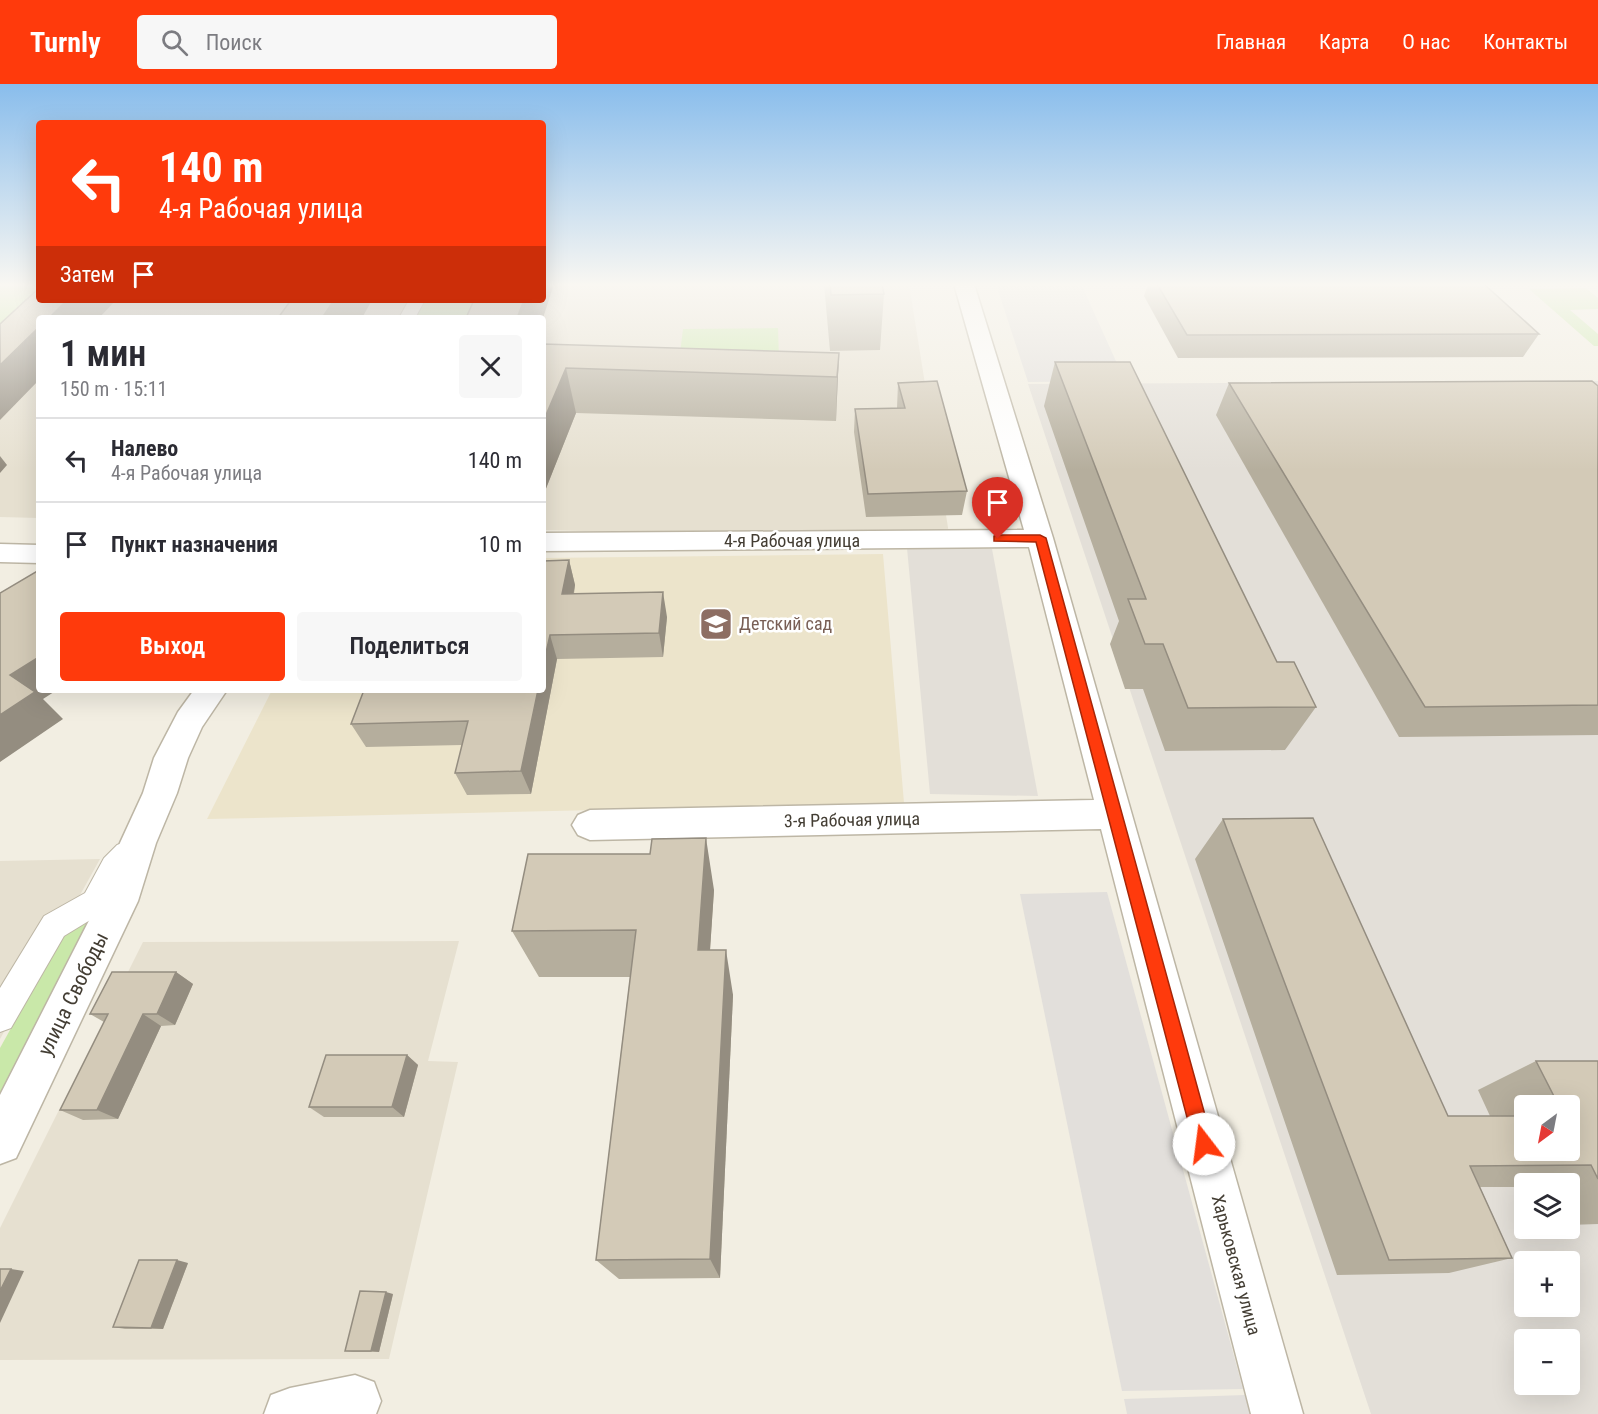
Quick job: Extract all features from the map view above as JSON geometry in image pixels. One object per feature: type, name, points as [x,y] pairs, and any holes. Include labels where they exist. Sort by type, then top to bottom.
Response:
[{"type":"street","name":"Харьковская улица","points":[[983,346],[1040,538],[1277,1414]]},
{"type":"street","name":"4-я Рабочая улица","points":[[546,542],[1040,538]]},
{"type":"street","points":[[0,553],[36,554]]},
{"type":"street","name":"улица Свободы","points":[[0,1142],[119,901],[138,843],[160,793],[171,758],[189,721],[209,693]]},
{"type":"street","name":"3-я Рабочая улица","points":[[590,825],[1115,814]]},
{"type":"street","name":"улица Свободы","points":[[0,1017],[54,926],[96,902],[114,867],[138,843]]},
{"type":"street","points":[[291,1414],[355,1401]]},
{"type":"shaded area","points":[[0,346],[36,346],[36,518],[0,517]]},
{"type":"shaded area","points":[[546,346],[919,346],[950,540],[546,530]]},
{"type":"shaded area","points":[[1016,346],[1109,346],[1125,381],[1028,382]]},
{"type":"shaded area","points":[[1598,381],[1598,1414],[1371,1414],[1028,384]]},
{"type":"shaded area","points":[[907,548],[992,549],[1038,796],[930,794]]},
{"type":"shaded area","name":"Детский сад","points":[[883,554],[904,803],[207,819],[270,693],[546,693],[546,558]]},
{"type":"shaded area","points":[[100,859],[0,1039],[0,861]]},
{"type":"shaded area","points":[[1107,892],[1243,1389],[1122,1391],[1020,894]]},
{"type":"shaded area","points":[[459,941],[428,1061],[458,1062],[389,1359],[0,1360],[0,1228],[143,942]]},
{"type":"shaded area","points":[[1245,1395],[1250,1414],[1127,1414],[1124,1399]]},
{"type":"green space","points":[[681,346],[779,346],[779,360],[679,361]]},
{"type":"green space","points":[[106,903],[0,1123],[0,1048],[70,922]]},
{"type":"building","points":[[0,346],[19,346],[0,365]]},
{"type":"building","points":[[546,346],[839,353],[837,377],[566,368],[546,415]]},
{"type":"building","points":[[1055,362],[1130,362],[1277,662],[1294,662],[1316,707],[1188,708],[1163,644],[1145,644],[1128,599],[1146,599]]},
{"type":"building","points":[[937,381],[967,491],[868,494],[855,409],[905,408],[898,383]]},
{"type":"building","points":[[1592,381],[1598,386],[1598,705],[1425,707],[1229,383]]},
{"type":"building","points":[[569,560],[562,594],[663,592],[659,633],[550,635],[546,653],[546,561]]},
{"type":"building","points":[[36,572],[36,659],[10,675],[35,692],[0,715],[0,593]]},
{"type":"building","points":[[363,693],[537,693],[521,771],[455,773],[468,721],[351,724]]},
{"type":"building","points":[[1313,818],[1448,1116],[1514,1116],[1514,1161],[1580,1161],[1580,1095],[1553,1095],[1536,1061],[1598,1061],[1598,1179],[1591,1165],[1470,1166],[1512,1258],[1389,1260],[1223,819]]},
{"type":"building","points":[[706,838],[698,950],[726,950],[710,1259],[596,1260],[636,930],[512,931],[528,854],[650,854],[652,839]]},
{"type":"building","points":[[112,972],[176,972],[157,1014],[143,1014],[97,1110],[60,1110],[108,1014],[90,1014]]},
{"type":"building","points":[[326,1055],[407,1055],[392,1107],[309,1107]]},
{"type":"building","points":[[139,1260],[177,1260],[151,1328],[113,1327]]},
{"type":"building","points":[[0,1269],[11,1269],[0,1291]]},
{"type":"building","points":[[360,1291],[386,1292],[371,1351],[345,1351]]},
{"type":"place","name":"Детский сад","points":[[716,624]]},
{"type":"route","points":[[998,539],[1040,538],[1204,1144]]}]
